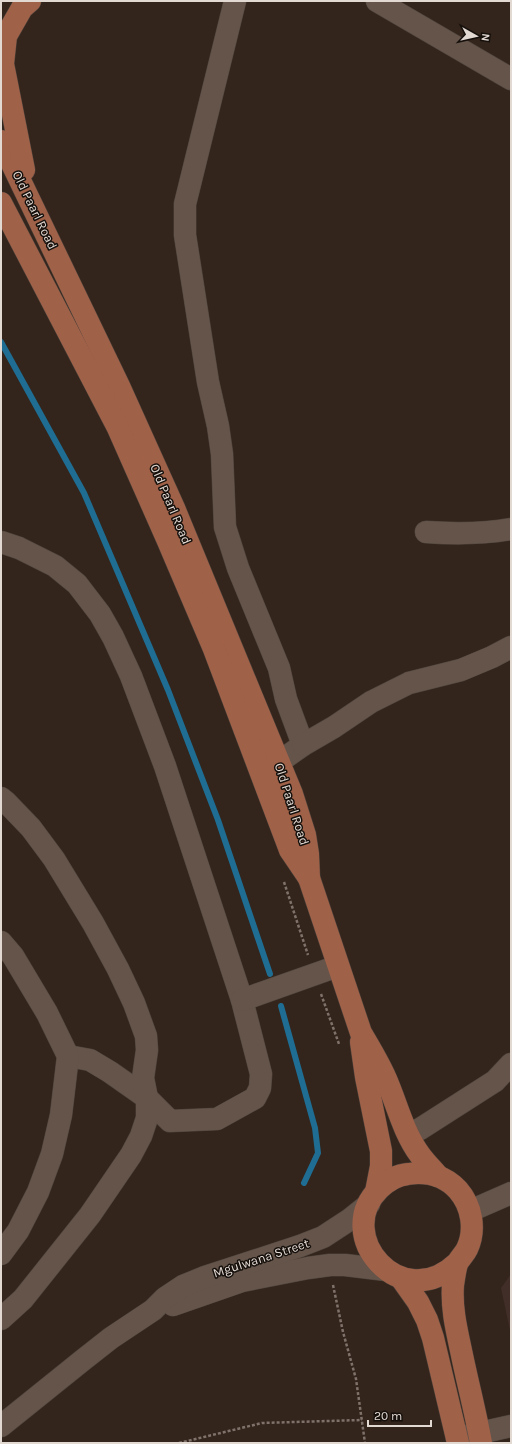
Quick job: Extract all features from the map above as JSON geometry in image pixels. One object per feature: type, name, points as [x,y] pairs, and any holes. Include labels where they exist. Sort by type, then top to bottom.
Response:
[{"type":"main road","points":[[30,1],[22,8],[6,36],[3,64],[32,204]]},
{"type":"main road","name":"Old Paarl Road","points":[[1,141],[120,386],[174,508],[292,794],[305,835],[308,854],[309,878],[361,1033],[366,1077],[381,1151],[381,1166],[373,1198],[366,1214],[364,1224],[367,1245],[372,1254],[393,1274],[418,1302],[427,1320],[433,1338],[457,1441]]},
{"type":"main road","name":"Old Paarl Road","points":[[1,203],[118,428],[214,649],[290,850],[309,878]]},
{"type":"main road","name":"Old Paarl Road","points":[[361,1033],[374,1054],[408,1134],[420,1155],[438,1176]]},
{"type":"main road","name":"Old Paarl Road","points":[[373,1198],[394,1178],[404,1174],[427,1173],[438,1176],[458,1190],[463,1196],[470,1211],[472,1227],[469,1243],[457,1263],[445,1273],[431,1279],[416,1280],[393,1274]]},
{"type":"main road","name":"Old Paarl Road","points":[[457,1263],[452,1298],[454,1320],[480,1438]]},
{"type":"street","points":[[235,1],[185,204],[185,234],[208,382],[218,426],[222,454],[225,526],[238,568],[279,668],[286,699],[303,745]]},
{"type":"street","points":[[377,1],[511,79]]},
{"type":"street","points":[[426,532],[460,534],[495,532],[511,529]]},
{"type":"street","points":[[1,542],[18,548],[55,566],[77,584],[100,614],[113,637],[166,766],[242,1000],[260,1074],[260,1088],[255,1098],[217,1119],[170,1121],[147,1098],[110,1072],[90,1060],[68,1056]]},
{"type":"street","points":[[278,762],[371,702],[409,683],[461,670],[511,647]]},
{"type":"street","points":[[1,798],[31,828],[54,859],[93,923],[118,969],[134,1004],[146,1036],[147,1050],[143,1078],[147,1098],[146,1118],[141,1136],[90,1215],[23,1298],[1,1319]]},
{"type":"street","points":[[1,942],[13,956],[47,1013],[68,1056],[61,1114],[52,1154],[38,1192],[18,1231],[1,1254]]},
{"type":"street","points":[[242,1000],[338,966]]},
{"type":"street","points":[[408,1134],[420,1129],[495,1080],[511,1064]]},
{"type":"street","points":[[470,1211],[511,1193]]},
{"type":"street","name":"Mgulwana Street","points":[[1,1426],[94,1351],[153,1310],[165,1298],[183,1286],[205,1276],[324,1237],[349,1220],[373,1198]]},
{"type":"street","name":"Mgulwana Street","points":[[153,1310],[242,1282],[308,1268],[330,1265],[345,1265],[393,1274]]},
{"type":"street","points":[[457,1441],[480,1438],[511,1426]]},
{"type":"path","points":[[283,878],[340,1046]]},
{"type":"path","points":[[333,1282],[333,1289],[343,1332],[356,1379],[365,1443]]},
{"type":"path","points":[[179,1443],[262,1422],[362,1420]]},
{"type":"shaded area","points":[[511,1274],[511,1335],[501,1288]]},
{"type":"waterway","points":[[1,342],[84,493],[168,690],[218,820],[270,974]]},
{"type":"waterway","points":[[281,1006],[315,1128],[318,1153],[304,1183]]}]
